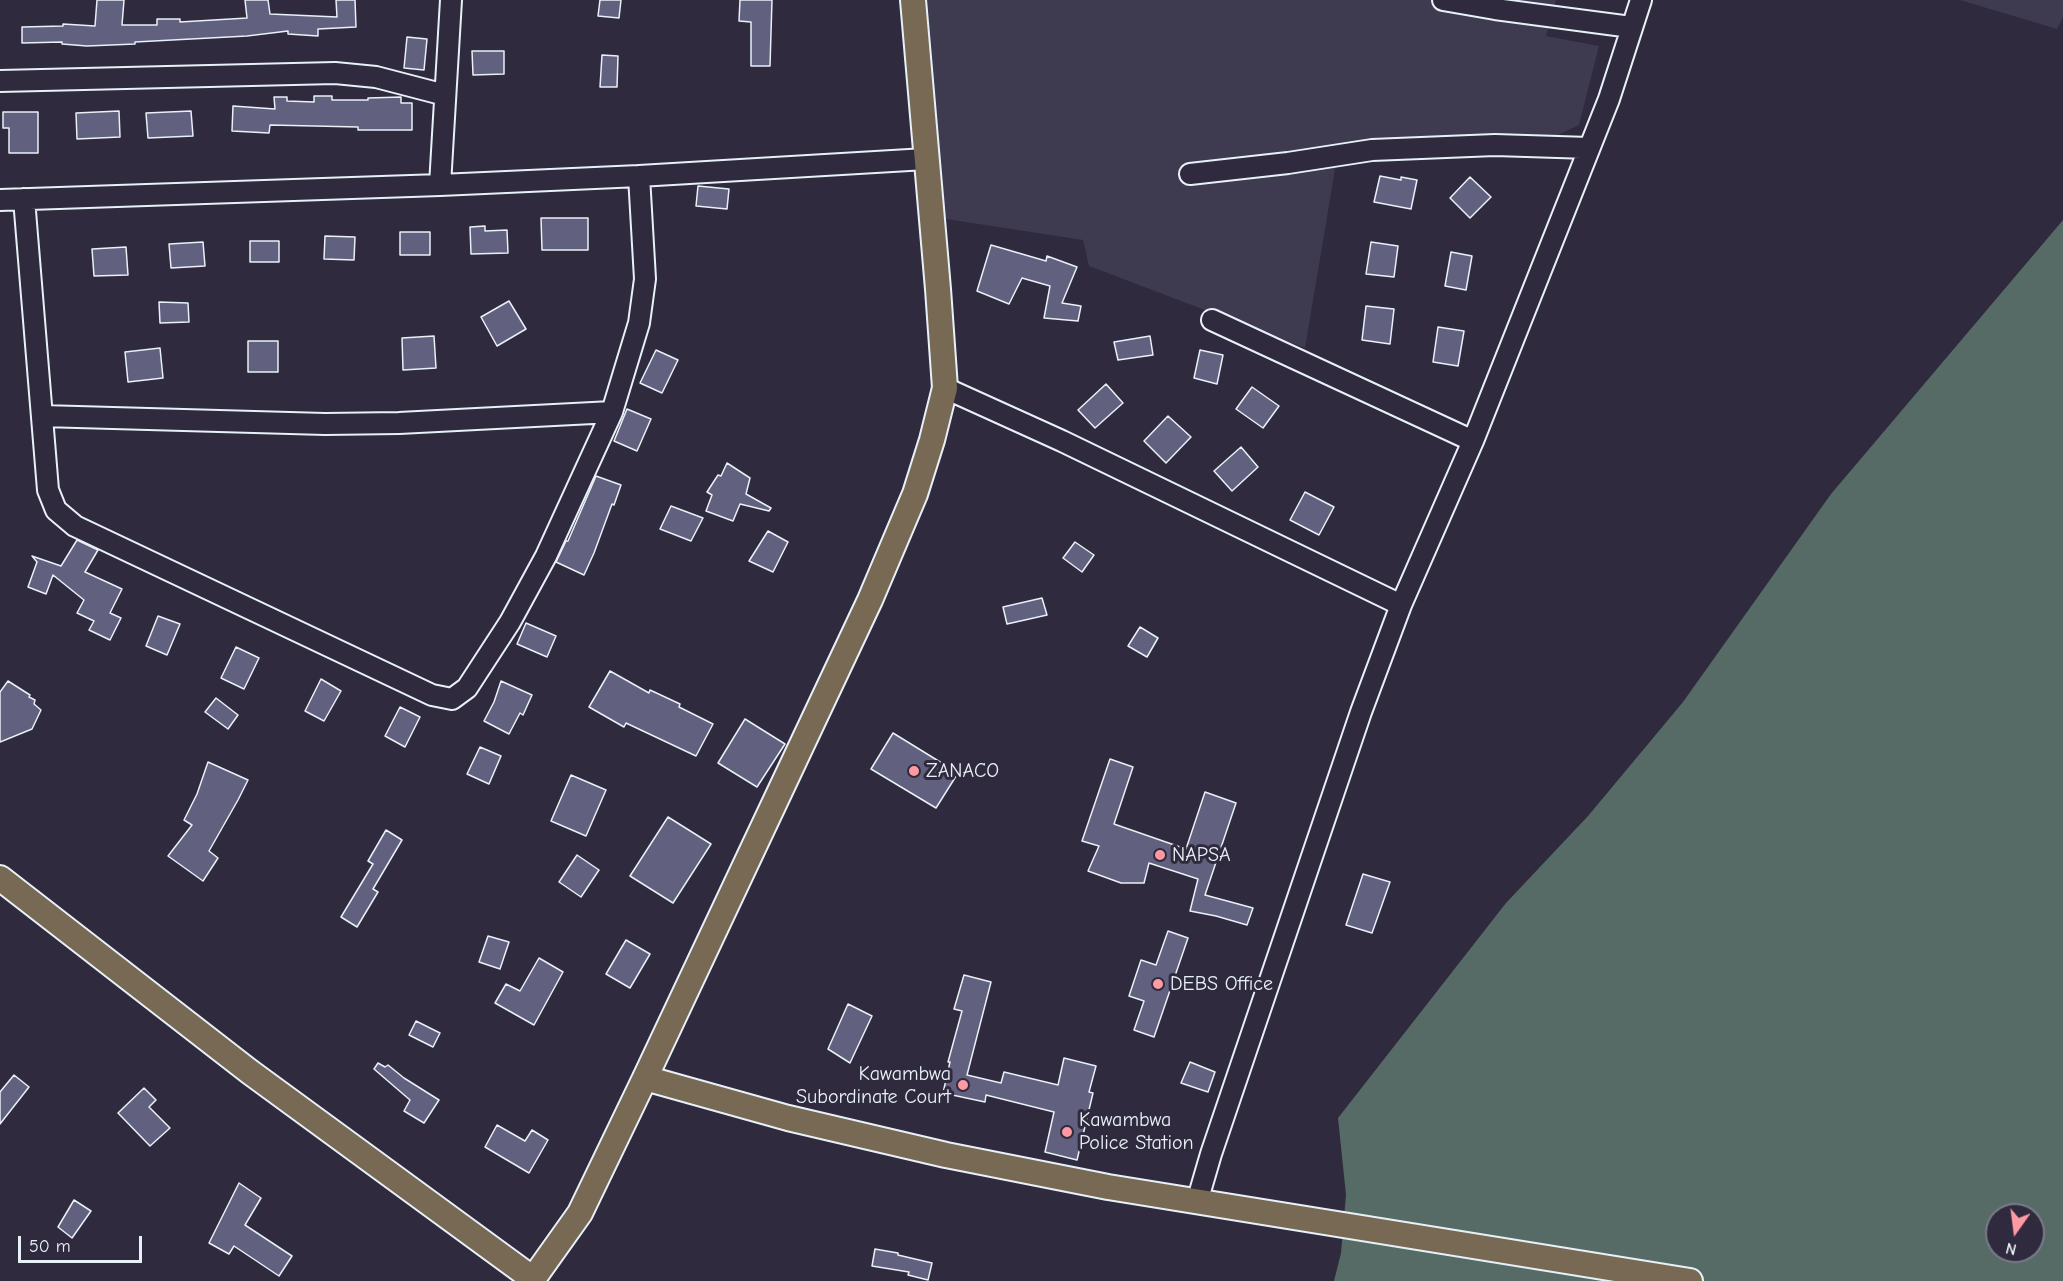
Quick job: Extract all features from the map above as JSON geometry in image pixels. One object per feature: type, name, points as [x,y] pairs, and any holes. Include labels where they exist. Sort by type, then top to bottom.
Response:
[{"type":"main road","points":[[0,878],[250,1072],[533,1280],[580,1213],[645,1078],[870,600],[915,494],[932,440],[945,388],[913,0]]},
{"type":"main road","points":[[645,1078],[788,1118],[946,1155],[1197,1202],[1690,1281]]},
{"type":"street","points":[[440,185],[451,0]]},
{"type":"street","points":[[1443,0],[1631,27]]},
{"type":"street","points":[[1197,1202],[1211,1154],[1357,723],[1401,605],[1473,441],[1609,99],[1641,0]]},
{"type":"street","points":[[0,81],[335,73],[376,77],[445,95]]},
{"type":"street","points":[[1190,174],[1288,163],[1372,150],[1495,145],[1588,148]]},
{"type":"street","points":[[0,200],[440,185],[926,159]]},
{"type":"street","points":[[24,199],[48,490],[56,510],[75,526],[432,695],[452,699],[466,688],[510,622],[546,556],[612,412],[639,323],[645,279],[639,176]]},
{"type":"street","points":[[1212,320],[1473,441]]},
{"type":"street","points":[[945,388],[1052,436],[1401,605]]},
{"type":"street","points":[[42,416],[325,424],[399,423],[612,412]]},
{"type":"shaded area","points":[[925,0],[1556,0],[1546,36],[1599,46],[1579,125],[1547,140],[1339,146],[1305,348],[1089,266],[1083,240],[946,219]]},
{"type":"shaded area","points":[[1960,0],[2063,0],[2063,17],[2057,29]]},
{"type":"green space","points":[[2063,220],[2063,1281],[1334,1281],[1341,1253],[1346,1195],[1338,1118],[1506,903],[1588,816],[1683,702],[1831,494]]},
{"type":"building","points":[[97,0],[124,0],[122,25],[157,25],[157,19],[180,19],[180,22],[247,18],[245,0],[268,0],[270,14],[337,17],[336,0],[355,0],[356,27],[318,29],[318,36],[288,34],[288,31],[247,36],[135,42],[135,44],[87,46],[62,44],[62,42],[22,43],[22,27],[63,26],[63,24],[95,26]]},
{"type":"building","points":[[600,0],[621,0],[619,18],[598,16]]},
{"type":"building","points":[[740,0],[772,0],[770,66],[751,66],[751,22],[739,21]]},
{"type":"building","points":[[407,37],[427,39],[424,70],[404,68]]},
{"type":"building","points":[[472,51],[504,51],[504,74],[473,75]]},
{"type":"building","points":[[602,55],[618,56],[617,87],[600,87]]},
{"type":"building","points":[[314,96],[332,96],[332,100],[401,97],[401,103],[412,103],[412,130],[358,130],[358,127],[270,125],[269,133],[232,131],[233,106],[275,109],[274,97],[287,97],[287,101],[314,102]]},
{"type":"building","points":[[119,111],[120,137],[77,139],[76,113]]},
{"type":"building","points":[[191,111],[193,136],[148,138],[146,113]]},
{"type":"building","points":[[3,112],[38,112],[38,153],[9,153],[9,128],[3,128]]},
{"type":"building","points":[[1380,176],[1417,180],[1411,209],[1374,202]]},
{"type":"building","points":[[1470,177],[1491,197],[1470,218],[1450,198]]},
{"type":"building","points":[[698,186],[729,189],[727,209],[696,206]]},
{"type":"building","points":[[541,218],[588,218],[588,250],[542,250]]},
{"type":"building","points":[[485,226],[485,231],[507,230],[508,253],[471,254],[470,227]]},
{"type":"building","points":[[400,232],[430,232],[430,255],[400,255]]},
{"type":"building","points":[[325,236],[355,237],[354,260],[324,259]]},
{"type":"building","points":[[250,241],[279,241],[279,262],[250,262]]},
{"type":"building","points":[[203,242],[205,266],[171,268],[169,244]]},
{"type":"building","points":[[1371,242],[1398,246],[1394,277],[1366,274]]},
{"type":"building","points":[[991,245],[1046,261],[1047,256],[1077,267],[1062,303],[1081,306],[1078,321],[1044,318],[1050,286],[1022,278],[1009,304],[977,291]]},
{"type":"building","points":[[126,247],[128,275],[94,276],[92,249]]},
{"type":"building","points":[[1451,252],[1472,256],[1466,290],[1445,286]]},
{"type":"building","points":[[509,301],[526,329],[497,346],[481,317]]},
{"type":"building","points":[[159,302],[188,303],[189,322],[160,323]]},
{"type":"building","points":[[1366,306],[1394,309],[1390,344],[1362,340]]},
{"type":"building","points":[[1438,327],[1464,331],[1458,366],[1433,362]]},
{"type":"building","points":[[434,336],[436,368],[403,370],[402,338]]},
{"type":"building","points":[[1150,336],[1153,355],[1118,360],[1114,342]]},
{"type":"building","points":[[248,341],[278,341],[278,372],[248,372]]},
{"type":"building","points":[[160,348],[163,378],[128,382],[125,352]]},
{"type":"building","points":[[656,350],[678,360],[662,393],[640,383]]},
{"type":"building","points":[[1200,350],[1223,355],[1217,384],[1194,378]]},
{"type":"building","points":[[1106,384],[1123,403],[1095,428],[1078,410]]},
{"type":"building","points":[[1252,387],[1279,406],[1263,428],[1236,409]]},
{"type":"building","points":[[627,409],[651,419],[637,451],[614,441]]},
{"type":"building","points":[[1168,416],[1191,437],[1166,463],[1144,441]]},
{"type":"building","points":[[1241,447],[1258,467],[1232,491],[1214,471]]},
{"type":"building","points":[[727,463],[750,478],[746,494],[771,508],[769,511],[740,504],[733,521],[706,511],[712,495],[707,492],[718,475],[721,476]]},
{"type":"building","points":[[596,476],[621,485],[584,575],[556,562],[568,541]]},
{"type":"building","points":[[1305,492],[1334,507],[1319,535],[1290,520]]},
{"type":"building","points":[[671,506],[703,518],[691,541],[660,529]]},
{"type":"building","points":[[768,531],[788,542],[773,572],[749,561]]},
{"type":"building","points":[[77,540],[98,550],[85,572],[122,589],[110,613],[121,618],[110,640],[89,630],[94,621],[77,613],[84,600],[53,575],[46,594],[28,587],[37,562],[32,556],[61,566]]},
{"type":"building","points":[[1075,542],[1094,555],[1082,572],[1063,558]]},
{"type":"building","points":[[1042,598],[1047,615],[1007,624],[1003,607]]},
{"type":"building","points":[[158,616],[180,624],[167,655],[146,646]]},
{"type":"building","points":[[526,623],[556,636],[547,657],[517,644]]},
{"type":"building","points":[[1140,627],[1158,638],[1147,657],[1128,646]]},
{"type":"building","points":[[236,647],[259,658],[244,689],[221,678]]},
{"type":"building","points":[[610,671],[649,693],[650,690],[680,704],[679,707],[713,724],[696,756],[626,723],[624,727],[589,707]]},
{"type":"building","points":[[321,679],[341,691],[324,721],[305,711]]},
{"type":"building","points":[[8,681],[30,695],[29,697],[35,700],[34,704],[41,710],[32,729],[0,742],[0,692]]},
{"type":"building","points":[[501,681],[532,695],[523,715],[520,713],[509,734],[484,721]]},
{"type":"building","points":[[216,698],[238,715],[228,729],[205,712]]},
{"type":"building","points":[[400,707],[420,717],[405,747],[385,736]]},
{"type":"building","points":[[745,719],[785,744],[757,787],[718,763]]},
{"type":"building","name":"ZANACO","points":[[893,733],[958,773],[936,808],[871,769]]},
{"type":"building","points":[[480,747],[501,756],[489,784],[467,774]]},
{"type":"building","points":[[1110,759],[1133,767],[1114,824],[1186,849],[1205,792],[1236,803],[1205,895],[1253,908],[1247,925],[1190,911],[1198,879],[1149,863],[1144,883],[1121,883],[1088,871],[1099,846],[1082,841]]},
{"type":"building","points":[[208,762],[248,780],[209,851],[218,858],[203,881],[168,856],[192,825],[184,820],[197,794]]},
{"type":"building","points":[[571,775],[606,790],[586,836],[551,821]]},
{"type":"building","points":[[668,817],[711,844],[673,903],[630,876]]},
{"type":"building","points":[[386,830],[402,840],[373,889],[378,892],[357,927],[341,917],[373,864],[368,861]]},
{"type":"building","points":[[577,855],[599,870],[581,897],[559,882]]},
{"type":"building","points":[[1363,874],[1390,882],[1372,933],[1346,925]]},
{"type":"building","points":[[1168,931],[1188,938],[1154,1037],[1134,1030],[1144,1001],[1129,996],[1141,960],[1156,965]]},
{"type":"building","points":[[488,936],[509,942],[500,969],[479,962]]},
{"type":"building","points":[[626,940],[650,954],[630,988],[606,974]]},
{"type":"building","points":[[539,958],[563,972],[534,1025],[495,1003],[506,984],[520,991]]},
{"type":"building","points":[[964,975],[991,982],[967,1075],[1001,1083],[1004,1072],[1058,1085],[1064,1058],[1096,1066],[1089,1092],[1093,1093],[1077,1160],[1045,1152],[1054,1112],[986,1095],[985,1102],[943,1093],[950,1062],[948,1062],[962,1011],[954,1009]]},
{"type":"building","points":[[848,1004],[872,1016],[850,1063],[828,1049]]},
{"type":"building","points":[[416,1021],[440,1033],[433,1047],[409,1035]]},
{"type":"building","points":[[1190,1062],[1215,1072],[1208,1092],[1181,1083]]},
{"type":"building","points":[[378,1063],[385,1067],[388,1065],[439,1100],[424,1123],[404,1111],[410,1100],[374,1069]]},
{"type":"building","points":[[14,1075],[29,1087],[0,1124],[0,1092]]},
{"type":"building","points":[[144,1088],[156,1100],[149,1107],[170,1128],[150,1146],[118,1113]]},
{"type":"building","points":[[497,1125],[525,1141],[532,1130],[548,1140],[529,1173],[485,1147]]},
{"type":"building","points":[[239,1183],[261,1198],[245,1225],[292,1256],[279,1276],[234,1246],[229,1254],[209,1243]]},
{"type":"building","points":[[74,1200],[91,1211],[72,1238],[58,1227]]},
{"type":"building","points":[[875,1249],[932,1263],[928,1280],[908,1275],[909,1272],[872,1266]]},
{"type":"place","name":"ZANACO","points":[[914,771]]},
{"type":"place","name":"NAPSA","points":[[1160,855]]},
{"type":"place","name":"DEBS Office","points":[[1158,984]]},
{"type":"place","name":"Kawambwa Subordinate Court","points":[[963,1085]]},
{"type":"place","name":"Kawambwa Police Station","points":[[1067,1132]]}]
